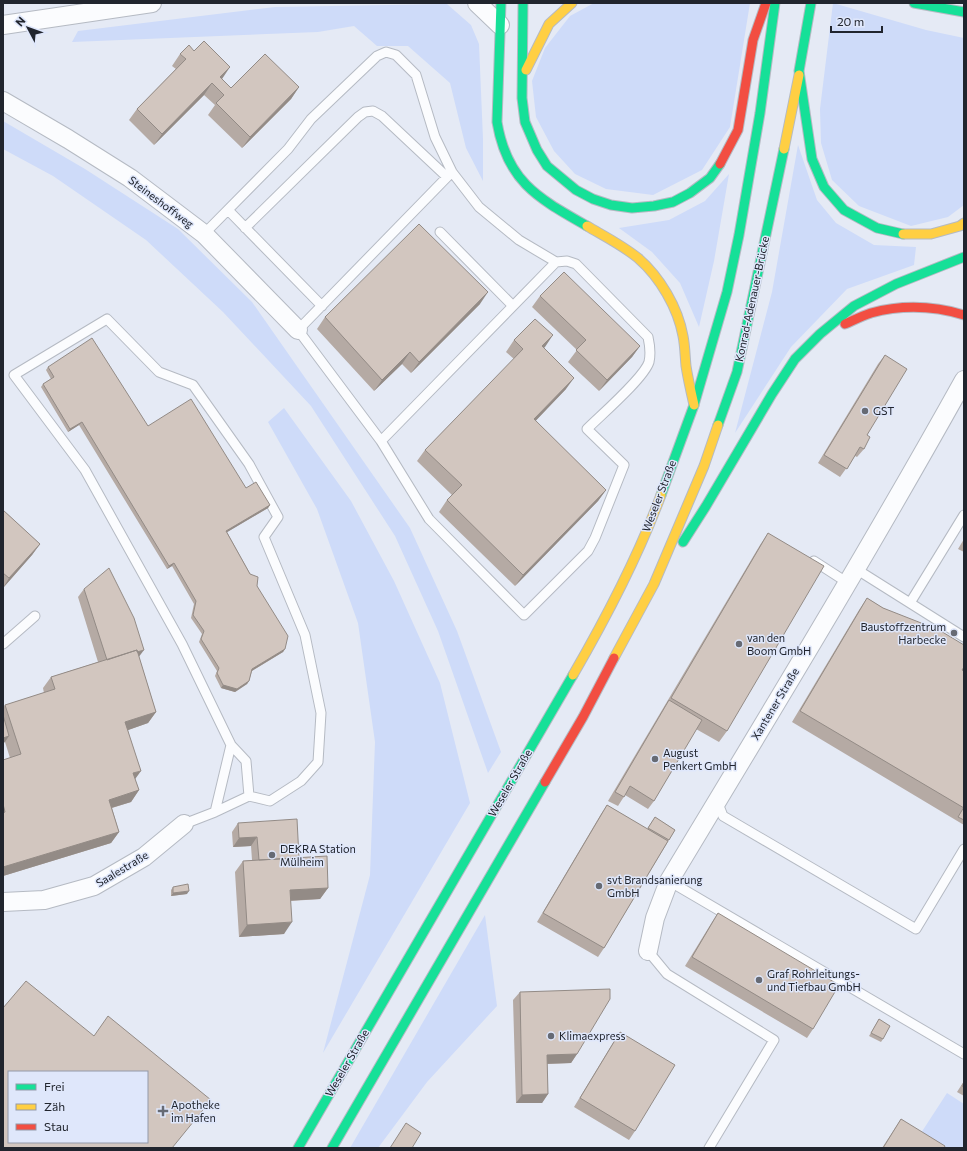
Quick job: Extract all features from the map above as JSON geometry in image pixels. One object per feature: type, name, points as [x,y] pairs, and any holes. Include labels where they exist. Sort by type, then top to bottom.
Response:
[{"type":"main road","points":[[501,3],[497,122],[500,140],[506,158],[524,184],[536,195],[550,205],[620,245],[639,259],[654,276],[668,296],[677,315],[683,336],[686,367],[694,405]]},
{"type":"main road","points":[[523,3],[524,74],[522,98],[525,122],[537,150],[547,166],[582,193],[611,205],[632,208],[654,206],[673,202],[690,193],[710,178],[724,158],[738,130],[753,40],[766,3]]},
{"type":"main road","points":[[524,74],[550,24],[572,3]]},
{"type":"main road","points":[[694,405],[727,292],[739,234],[760,113],[775,3]]},
{"type":"main road","name":"Konrad-Adenauer-Brücke","points":[[654,584],[704,466],[736,372],[765,242],[811,3]]},
{"type":"main road","points":[[914,3],[964,12]]},
{"type":"main road","points":[[799,71],[812,158],[824,187],[844,210],[877,228],[900,234],[931,234],[960,226],[964,223]]},
{"type":"main road","points":[[332,1148],[583,717],[654,584],[706,506],[772,394],[796,359],[820,334],[854,306],[896,284],[964,257]]},
{"type":"main road","points":[[820,334],[876,312],[919,307],[952,311],[964,315]]},
{"type":"main road","name":"Weseler Straße","points":[[298,1148],[593,640],[648,530],[694,405]]},
{"type":"street","points":[[477,3],[500,25]]},
{"type":"street","points":[[3,25],[143,4]]},
{"type":"street","name":"Steineshoffweg","points":[[3,101],[130,178],[204,234],[298,330]]},
{"type":"street","name":"Xantener Straße","points":[[648,951],[655,918],[669,881],[852,576],[964,380]]},
{"type":"street","name":"Saalestraße","points":[[3,902],[44,900],[94,886],[144,857],[184,824]]},
{"type":"lane","points":[[204,234],[288,149],[311,119],[376,56],[386,52],[396,55],[416,75],[435,137],[449,174]]},
{"type":"lane","points":[[245,228],[358,117],[365,112],[373,110],[382,116],[449,174],[479,207],[519,240],[556,262]]},
{"type":"lane","points":[[382,441],[556,262],[567,260],[576,264],[648,338],[651,349],[649,363],[641,375],[587,429],[624,465],[595,538],[588,551],[524,615],[429,519],[382,441],[298,330],[449,174]]},
{"type":"lane","points":[[228,210],[322,306]]},
{"type":"lane","points":[[440,232],[513,306]]},
{"type":"lane","points":[[184,824],[215,812],[249,796],[270,802],[301,781],[318,762],[321,713],[305,635],[264,537],[278,517],[249,464],[193,385],[159,372],[107,319],[14,374],[85,470],[182,644],[231,745],[246,761],[249,796]]},
{"type":"lane","points":[[910,603],[964,515]]},
{"type":"lane","points":[[804,555],[910,603],[964,637]]},
{"type":"lane","points":[[3,644],[35,616]]},
{"type":"lane","points":[[215,812],[231,745]]},
{"type":"lane","points":[[717,801],[722,816],[916,929],[964,849]]},
{"type":"lane","points":[[669,881],[964,1054]]},
{"type":"lane","points":[[648,951],[667,974],[774,1040],[709,1148]]},
{"type":"shaded area","points":[[594,3],[750,3],[730,127],[702,170],[653,195],[606,189],[575,174],[554,151],[536,117],[532,81],[545,48],[570,16]]},
{"type":"shaded area","points":[[833,3],[926,30],[964,38],[964,205],[948,217],[911,226],[859,206],[832,180],[821,143],[820,109]]},
{"type":"shaded area","points":[[447,4],[471,25],[479,44],[483,139],[483,181],[466,148],[450,83],[408,46],[377,46],[354,26],[318,32],[72,42],[78,31],[275,7]]},
{"type":"shaded area","points":[[3,121],[85,169],[178,229],[252,302],[410,528],[457,631],[501,752],[488,773],[438,631],[395,536],[311,406],[223,312],[146,240],[53,176],[3,149]]},
{"type":"shaded area","points":[[798,145],[817,200],[836,223],[874,245],[916,247],[914,265],[847,289],[791,347],[735,433],[772,292]]},
{"type":"shaded area","points":[[729,174],[714,261],[699,327],[680,283],[652,252],[619,228],[669,220],[705,201]]},
{"type":"shaded area","points":[[284,408],[351,501],[394,581],[440,683],[470,803],[323,1053],[370,875],[375,742],[358,623],[317,509],[268,422]]},
{"type":"shaded area","points":[[485,915],[497,1006],[427,1082],[378,1148],[350,1148]]},
{"type":"shaded area","points":[[947,1093],[964,1104],[964,1148],[945,1148],[921,1133]]},
{"type":"building","points":[[204,41],[230,67],[220,77],[231,88],[265,54],[299,87],[250,137],[216,103],[224,95],[212,83],[162,134],[137,109],[186,59],[180,54],[189,45],[194,51]]},
{"type":"building","points":[[419,224],[488,292],[419,362],[410,352],[382,380],[325,317]]},
{"type":"building","points":[[564,272],[640,346],[607,380],[576,350],[586,340],[540,296]]},
{"type":"building","points":[[535,319],[553,335],[542,346],[574,378],[534,419],[606,490],[523,575],[447,500],[462,485],[425,450],[523,349],[514,340]]},
{"type":"building","points":[[92,338],[148,426],[191,399],[246,488],[256,482],[270,505],[226,531],[250,574],[258,577],[257,586],[288,636],[285,649],[252,669],[249,681],[237,689],[223,685],[217,673],[219,668],[201,639],[204,631],[193,615],[196,601],[174,563],[169,566],[82,422],[70,429],[43,384],[54,377],[48,367]]},
{"type":"building","name":"GST","points":[[885,355],[907,369],[867,435],[870,437],[864,449],[860,447],[847,469],[824,455]]},
{"type":"building","points":[[3,510],[40,544],[9,578],[3,573]]},
{"type":"building","name":"van den Boom GmbH","points":[[768,533],[824,566],[727,731],[671,698]]},
{"type":"building","points":[[109,568],[134,618],[144,650],[137,652],[137,650],[107,660],[84,589]]},
{"type":"building","points":[[867,598],[883,608],[939,630],[964,645],[964,667],[962,670],[964,671],[964,808],[800,711]]},
{"type":"building","points":[[137,650],[156,712],[125,722],[141,771],[133,773],[139,790],[109,800],[119,832],[3,867],[3,813],[5,812],[3,804],[3,760],[21,754],[5,705],[55,689],[51,677]]},
{"type":"building","name":"August Penkert GmbH","points":[[669,700],[702,720],[654,801],[630,786],[624,797],[615,792]]},
{"type":"building","points":[[3,715],[9,736],[3,738]]},
{"type":"building","name":"svt Brandsanierung GmbH","points":[[607,805],[668,841],[604,948],[543,913]]},
{"type":"building","points":[[964,807],[964,820],[958,817]]},
{"type":"building","points":[[655,817],[675,830],[669,840],[648,828]]},
{"type":"building","points":[[297,819],[299,858],[259,860],[257,837],[239,838],[238,823]]},
{"type":"building","points":[[327,856],[328,888],[290,890],[292,922],[247,925],[243,861]]},
{"type":"building","points":[[188,884],[189,891],[173,893],[173,887]]},
{"type":"building","name":"Graf Rohrleitungs- und Tiefbau GmbH","points":[[718,913],[839,985],[813,1029],[692,957]]},
{"type":"building","points":[[26,981],[94,1036],[108,1016],[211,1100],[172,1148],[3,1148],[3,1008]]},
{"type":"building","name":"Klimaexpress","points":[[610,989],[610,999],[577,1054],[547,1055],[548,1094],[522,1095],[520,992]]},
{"type":"building","points":[[879,1019],[890,1026],[883,1039],[871,1033]]},
{"type":"building","points":[[620,1032],[675,1065],[635,1131],[580,1098]]},
{"type":"building","points":[[901,1119],[945,1146],[944,1148],[883,1148]]},
{"type":"building","points":[[406,1123],[421,1133],[412,1148],[390,1148]]},
{"type":"traffic: fast","points":[[501,3],[497,122],[508,160],[527,186],[540,197],[587,226]]},
{"type":"traffic: fast","points":[[523,3],[522,98],[525,122],[537,150],[547,166],[576,190],[593,199],[611,205],[632,208],[654,206],[673,202],[690,193],[710,178],[720,164]]},
{"type":"traffic: fast","points":[[661,495],[694,405],[727,292],[739,235],[760,113],[775,3]]},
{"type":"traffic: fast","points":[[811,3],[799,71],[812,159],[824,187],[844,210],[877,228],[903,234]]},
{"type":"traffic: fast","points":[[914,3],[964,12]]},
{"type":"traffic: fast","points":[[718,425],[737,372],[784,149]]},
{"type":"traffic: fast","points":[[683,542],[772,394],[795,359],[820,334],[854,306],[896,284],[964,257]]},
{"type":"traffic: fast","points":[[298,1148],[573,675]]},
{"type":"traffic: fast","points":[[332,1148],[545,782]]},
{"type":"traffic: slow","points":[[526,70],[549,24],[572,3]]},
{"type":"traffic: slow","points":[[784,149],[799,75]]},
{"type":"traffic: slow","points":[[903,234],[931,234],[960,226],[964,223]]},
{"type":"traffic: slow","points":[[587,226],[638,258],[654,274],[667,294],[681,325],[686,366],[694,405]]},
{"type":"traffic: slow","points":[[614,658],[654,584],[704,466],[718,425]]},
{"type":"traffic: slow","points":[[573,675],[621,587],[661,495]]},
{"type":"traffic: jam","points":[[720,164],[738,130],[753,40],[766,3]]},
{"type":"traffic: jam","points":[[845,324],[882,310],[906,308],[929,308],[964,315]]},
{"type":"traffic: jam","points":[[545,782],[583,717],[614,658]]},
{"type":"place","name":"GST","points":[[865,411]]},
{"type":"place","name":"Baustoffzentrum Harbecke","points":[[954,633]]},
{"type":"place","name":"van den Boom GmbH","points":[[739,644]]},
{"type":"place","name":"August Penkert GmbH","points":[[655,759]]},
{"type":"place","name":"DEKRA Station Mülheim","points":[[272,855]]},
{"type":"place","name":"svt Brandsanierung GmbH","points":[[599,886]]},
{"type":"place","name":"Graf Rohrleitungs- und Tiefbau GmbH","points":[[759,980]]},
{"type":"place","name":"Klimaexpress","points":[[551,1036]]},
{"type":"place","name":"Apotheke im Hafen","points":[[163,1111]]}]
